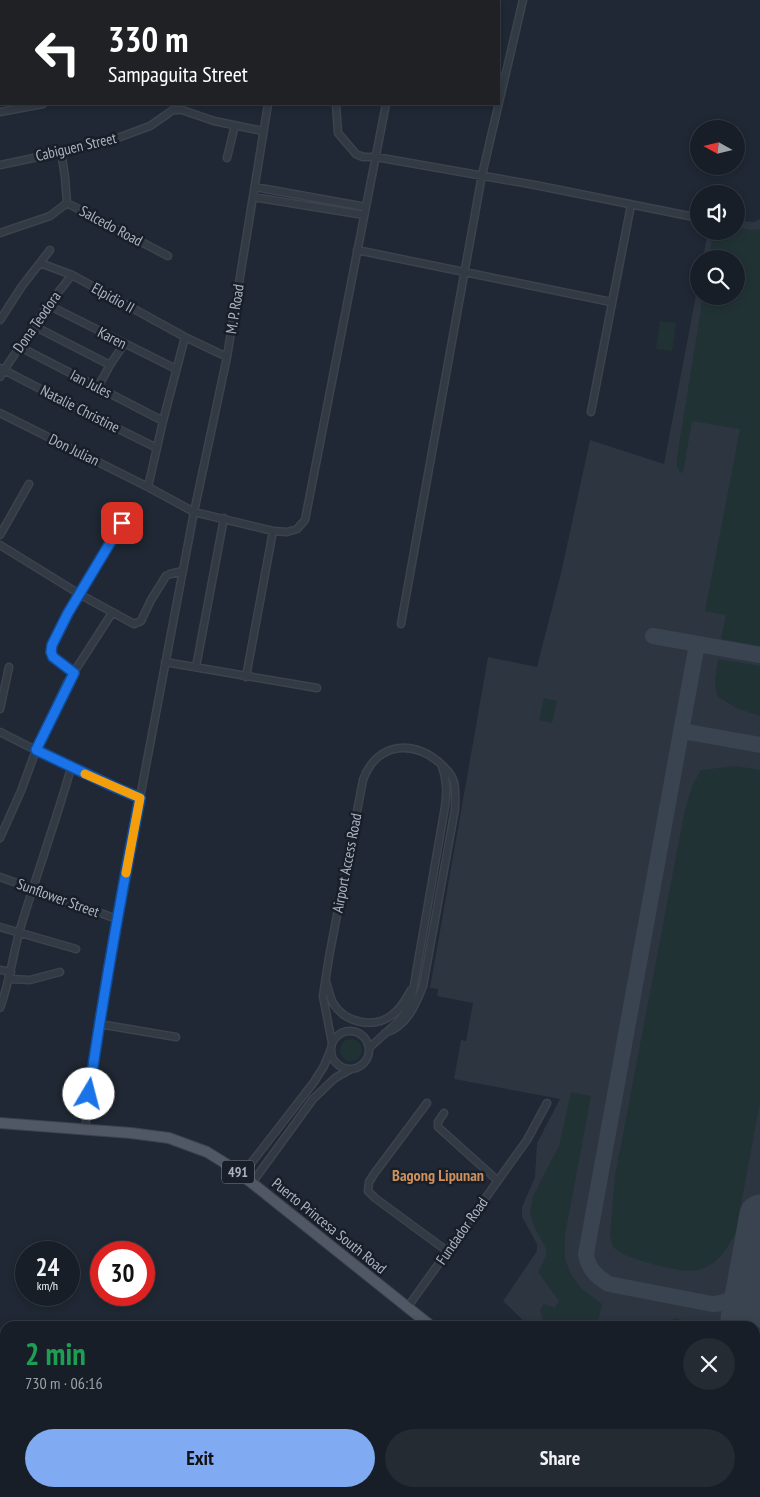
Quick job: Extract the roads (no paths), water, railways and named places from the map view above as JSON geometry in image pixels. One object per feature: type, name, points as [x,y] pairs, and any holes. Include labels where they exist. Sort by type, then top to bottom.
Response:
[{"type":"main road","name":"Puerto Princesa South Road","points":[[0,1123],[150,1135],[182,1142],[207,1152],[242,1175],[424,1321]]},
{"type":"street","points":[[500,98],[523,0]]},
{"type":"street","points":[[0,112],[38,105]]},
{"type":"street","name":"M. P. Road","points":[[85,1130],[99,1024],[117,919],[194,512],[227,357],[268,105]]},
{"type":"street","points":[[336,105],[338,133],[356,154],[363,158],[376,157],[482,175],[690,216]]},
{"type":"street","points":[[246,677],[273,531],[287,532],[297,529],[305,520],[386,105]]},
{"type":"street","points":[[401,624],[482,175],[498,105]]},
{"type":"street","name":"Cabiguen Street","points":[[0,165],[104,143],[150,126],[173,110],[182,110],[214,120],[263,131]]},
{"type":"street","points":[[227,158],[235,125]]},
{"type":"street","points":[[61,151],[66,177],[67,203]]},
{"type":"street","points":[[255,187],[366,207]]},
{"type":"street","points":[[253,196],[364,215]]},
{"type":"street","name":"Salcedo Road","points":[[0,233],[50,216],[67,203],[168,256]]},
{"type":"street","points":[[591,412],[631,205]]},
{"type":"street","points":[[0,320],[22,286],[50,250]]},
{"type":"street","points":[[358,250],[611,302]]},
{"type":"street","name":"Elpidio II","points":[[40,263],[72,275],[185,337],[227,357]]},
{"type":"street","name":"Dona Teodora","points":[[0,377],[2,369],[72,275]]},
{"type":"street","name":"Karen","points":[[48,305],[176,369]]},
{"type":"street","points":[[34,326],[110,365]]},
{"type":"street","points":[[148,487],[185,337]]},
{"type":"street","points":[[98,387],[124,344]]},
{"type":"street","name":"Ian Jules","points":[[20,347],[163,421]]},
{"type":"street","name":"Natalie Christine","points":[[2,369],[157,448]]},
{"type":"street","name":"Don Julian","points":[[0,413],[194,512],[273,531]]},
{"type":"street","points":[[0,534],[29,484]]},
{"type":"street","points":[[196,667],[224,518]]},
{"type":"street","points":[[74,673],[53,657],[51,652],[52,645],[122,523]]},
{"type":"street","points":[[0,545],[80,595],[131,623],[138,624],[166,576],[183,571]]},
{"type":"street","points":[[0,838],[21,791],[36,750],[74,673],[112,612]]},
{"type":"street","points":[[165,662],[317,688]]},
{"type":"street","points":[[0,709],[9,667]]},
{"type":"street","points":[[0,732],[71,768],[140,798]]},
{"type":"street","name":"Airport Access Road","points":[[331,1046],[324,1004],[325,978],[346,863],[366,771],[386,751],[402,747],[426,752],[436,759],[449,773],[454,784],[455,809],[427,968],[420,996],[398,1028],[386,1033]]},
{"type":"street","name":"Airport Access Road","points":[[369,1048],[400,1020],[409,1007],[445,807],[447,780],[442,765]]},
{"type":"street","points":[[0,1007],[10,976],[19,932],[32,888],[54,826],[71,768]]},
{"type":"street","name":"Sunflower Street","points":[[0,877],[117,919]]},
{"type":"street","points":[[0,927],[76,949]]},
{"type":"street","points":[[0,970],[10,976],[30,980],[60,972]]},
{"type":"street","points":[[325,978],[332,1001],[340,1012],[351,1019],[368,1023],[380,1021],[391,1016],[401,1007],[413,987]]},
{"type":"street","points":[[99,1024],[176,1037]]},
{"type":"street","points":[[242,1175],[314,1082],[324,1066],[331,1046],[339,1034],[350,1031],[360,1034],[365,1038],[369,1048],[369,1053],[364,1062],[361,1066],[335,1078],[314,1099],[252,1183]]},
{"type":"street","points":[[331,1046],[333,1060],[341,1067],[351,1069]]},
{"type":"street","points":[[428,1103],[374,1174],[369,1182],[368,1191],[448,1251]]},
{"type":"street","name":"Fundador Road","points":[[407,1308],[527,1140],[547,1103]]},
{"type":"street","points":[[444,1113],[438,1122],[438,1127],[497,1180]]},
{"type":"district","name":"Bagong Lipunan","points":[[438,1175]]}]
